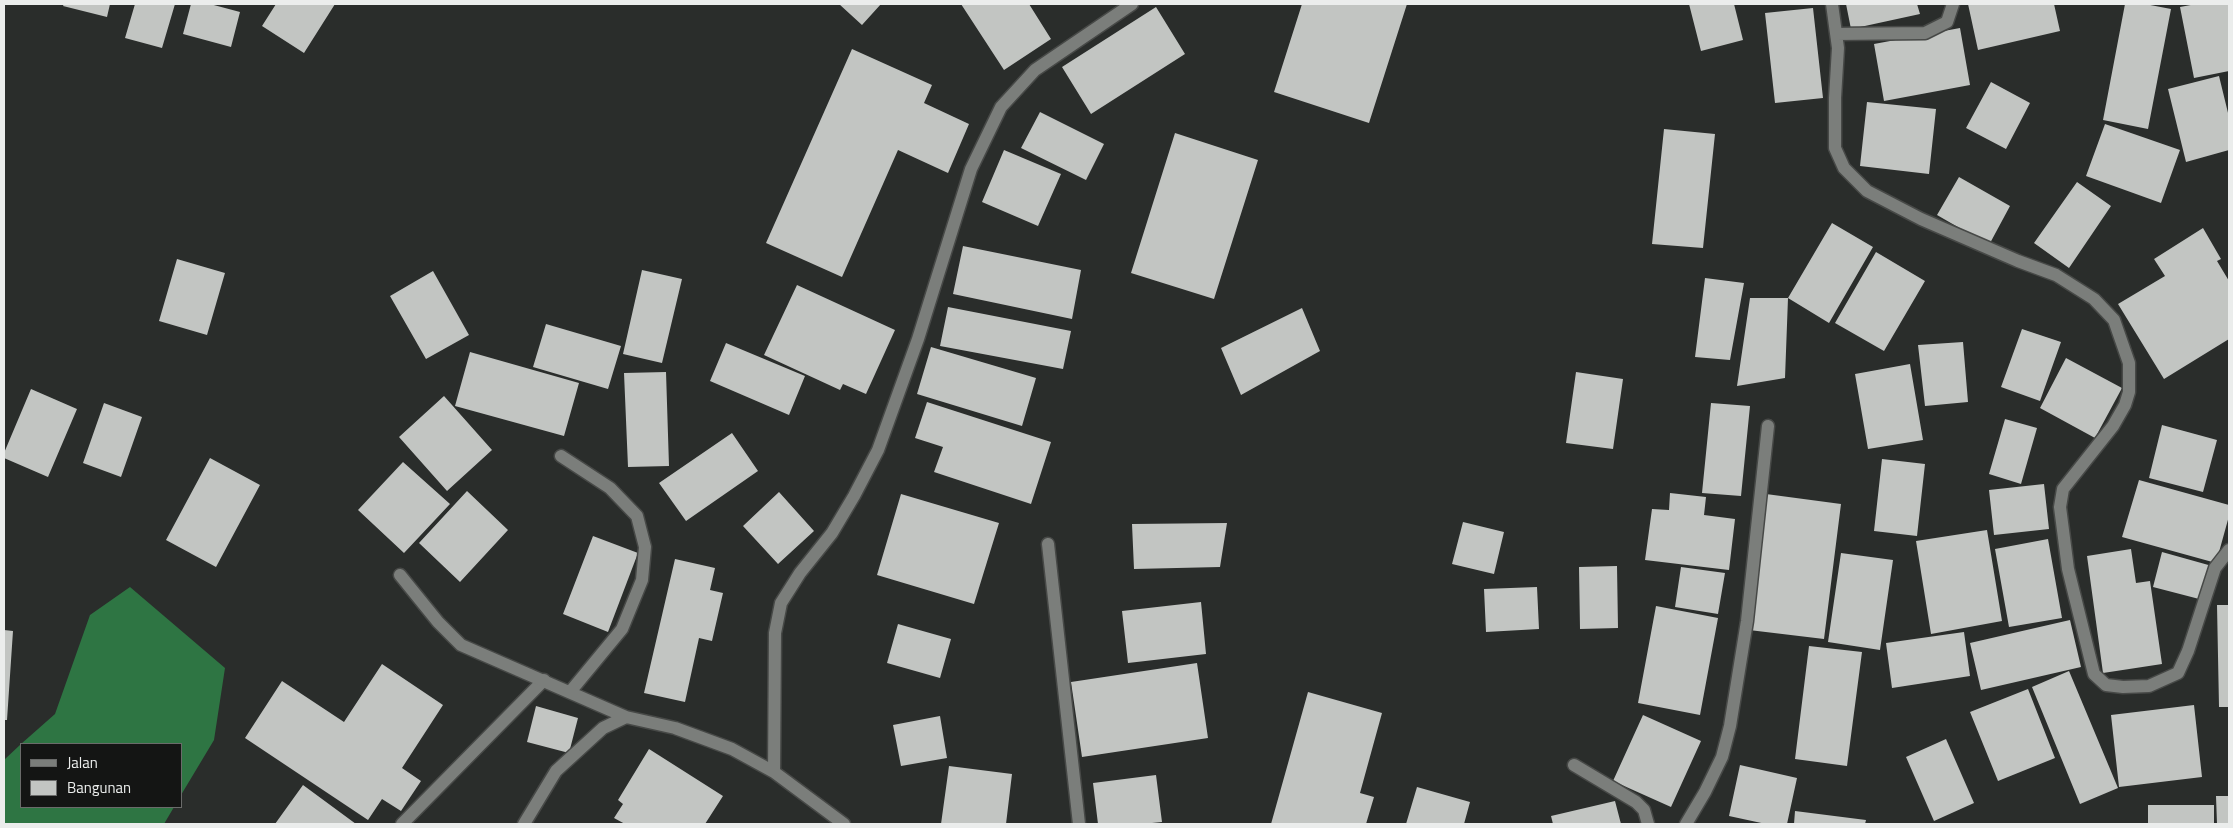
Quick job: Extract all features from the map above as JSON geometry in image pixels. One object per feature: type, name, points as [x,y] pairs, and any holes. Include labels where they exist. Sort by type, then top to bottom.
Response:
[{"type":"street","points":[[774,772],[775,633],[781,603],[800,573],[832,533],[878,450],[918,339],[971,169],[1001,107],[1035,70],[1132,4]]},
{"type":"street","points":[[1832,4],[1838,48],[1834,98],[1835,148],[1844,168],[1867,191],[1920,219],[2018,261],[2056,275],[2094,299],[2114,320],[2128,363],[2129,392],[2125,405],[2113,426],[2063,489],[2060,507],[2068,569],[2094,674],[2106,685],[2122,687],[2149,686],[2178,673],[2188,651],[2216,568],[2229,550]]},
{"type":"street","points":[[1836,34],[1925,33],[1947,22],[1953,4]]},
{"type":"street","points":[[1686,824],[1705,792],[1722,757],[1730,726],[1747,621],[1768,426]]},
{"type":"street","points":[[561,456],[610,488],[637,516],[645,547],[642,580],[622,629],[570,692]]},
{"type":"street","points":[[1048,544],[1079,824]]},
{"type":"street","points":[[400,575],[438,622],[461,645],[626,717],[675,728],[732,749],[774,772],[844,824]]},
{"type":"street","points":[[402,824],[544,680]]},
{"type":"street","points":[[524,824],[556,772],[603,728],[626,717]]},
{"type":"street","points":[[1574,765],[1636,802],[1644,810],[1648,824]]},
{"type":"green space","points":[[130,587],[225,668],[214,740],[182,793],[182,743],[22,743],[55,714],[90,615]]},
{"type":"green space","points":[[20,745],[20,808],[173,808],[164,824],[4,824],[4,760]]},
{"type":"building","points":[[64,4],[110,4],[107,17],[63,6]]},
{"type":"building","points":[[135,4],[175,4],[162,48],[125,38]]},
{"type":"building","points":[[191,4],[210,4],[240,12],[231,47],[183,34]]},
{"type":"building","points":[[276,4],[335,4],[304,53],[262,26]]},
{"type":"building","points":[[839,4],[881,4],[862,25]]},
{"type":"building","points":[[961,4],[1029,4],[1051,39],[1004,70]]},
{"type":"building","points":[[1302,4],[1407,4],[1369,123],[1274,92]]},
{"type":"building","points":[[1689,4],[1734,4],[1743,40],[1701,51]]},
{"type":"building","points":[[1846,4],[1917,4],[1920,14],[1851,29]]},
{"type":"building","points":[[1968,4],[2054,4],[2060,31],[1978,50]]},
{"type":"building","points":[[2125,4],[2145,4],[2171,9],[2148,129],[2103,120]]},
{"type":"building","points":[[2196,4],[2229,4],[2229,71],[2194,78],[2180,7]]},
{"type":"building","points":[[1156,7],[1185,54],[1091,114],[1062,67]]},
{"type":"building","points":[[1813,8],[1823,98],[1775,103],[1765,13]]},
{"type":"building","points":[[1960,28],[1970,85],[1884,101],[1874,44]]},
{"type":"building","points":[[852,49],[932,85],[924,103],[969,124],[948,173],[898,150],[842,277],[766,243]]},
{"type":"building","points":[[2219,76],[2229,117],[2229,150],[2186,162],[2168,89]]},
{"type":"building","points":[[1991,82],[2030,103],[2006,149],[1966,128]]},
{"type":"building","points":[[1867,102],[1936,109],[1929,174],[1860,166]]},
{"type":"building","points":[[1040,112],[1104,144],[1086,180],[1021,148]]},
{"type":"building","points":[[2105,124],[2180,150],[2161,203],[2086,176]]},
{"type":"building","points":[[1664,129],[1715,134],[1703,248],[1652,244]]},
{"type":"building","points":[[1175,133],[1258,160],[1214,299],[1131,273]]},
{"type":"building","points":[[1004,150],[1061,174],[1038,226],[982,202]]},
{"type":"building","points":[[1959,177],[2010,206],[1989,245],[1937,215]]},
{"type":"building","points":[[2077,182],[2111,206],[2069,268],[2034,243]]},
{"type":"building","points":[[1832,223],[1873,247],[1829,323],[1788,298]]},
{"type":"building","points":[[2203,228],[2221,259],[2217,261],[2229,281],[2229,339],[2164,379],[2118,304],[2165,276],[2154,259]]},
{"type":"building","points":[[963,246],[1081,270],[1072,319],[953,294]]},
{"type":"building","points":[[1876,252],[1925,281],[1884,351],[1835,323]]},
{"type":"building","points":[[177,259],[225,273],[207,335],[159,321]]},
{"type":"building","points":[[642,270],[682,279],[662,363],[623,354]]},
{"type":"building","points":[[433,271],[469,335],[426,359],[390,296]]},
{"type":"building","points":[[1705,278],[1744,283],[1730,360],[1695,357]]},
{"type":"building","points":[[797,285],[895,330],[866,394],[843,384],[840,390],[764,355]]},
{"type":"building","points":[[1750,298],[1788,298],[1785,378],[1737,386]]},
{"type":"building","points":[[948,307],[1071,331],[1063,369],[940,346]]},
{"type":"building","points":[[1302,308],[1320,351],[1241,395],[1221,348]]},
{"type":"building","points":[[546,324],[621,346],[608,389],[533,367]]},
{"type":"building","points":[[2022,329],[2061,342],[2040,401],[2001,387]]},
{"type":"building","points":[[1963,342],[1968,402],[1925,406],[1918,345]]},
{"type":"building","points":[[726,343],[805,376],[789,415],[710,381]]},
{"type":"building","points":[[931,347],[1036,378],[1022,426],[917,394]]},
{"type":"building","points":[[470,352],[579,383],[564,436],[455,406]]},
{"type":"building","points":[[2066,358],[2122,388],[2095,438],[2040,408]]},
{"type":"building","points":[[1910,364],[1923,440],[1868,449],[1855,374]]},
{"type":"building","points":[[666,372],[669,466],[628,467],[624,373]]},
{"type":"building","points":[[1576,372],[1623,379],[1613,449],[1566,443]]},
{"type":"building","points":[[31,389],[77,409],[48,477],[4,458],[4,453]]},
{"type":"building","points":[[444,396],[492,450],[447,491],[399,437]]},
{"type":"building","points":[[927,402],[1051,442],[1031,504],[934,472],[943,447],[915,438]]},
{"type":"building","points":[[104,403],[142,417],[121,477],[83,463]]},
{"type":"building","points":[[1711,403],[1750,406],[1741,496],[1702,493]]},
{"type":"building","points":[[2005,419],[2037,428],[2021,484],[1989,474]]},
{"type":"building","points":[[2162,425],[2217,440],[2203,492],[2149,478]]},
{"type":"building","points":[[732,433],[758,471],[686,521],[659,483]]},
{"type":"building","points":[[210,458],[260,485],[216,567],[166,540]]},
{"type":"building","points":[[1882,459],[1925,464],[1917,536],[1874,531]]},
{"type":"building","points":[[403,462],[450,504],[404,553],[358,510]]},
{"type":"building","points":[[2139,480],[2229,505],[2229,516],[2216,563],[2122,537]]},
{"type":"building","points":[[2044,484],[2049,529],[1994,535],[1989,490]]},
{"type":"building","points":[[467,491],[508,530],[460,582],[419,543]]},
{"type":"building","points":[[779,492],[814,531],[778,564],[743,526]]},
{"type":"building","points":[[1670,493],[1706,497],[1704,515],[1735,519],[1729,570],[1645,560],[1652,509],[1669,510]]},
{"type":"building","points":[[901,494],[999,523],[974,604],[877,575]]},
{"type":"building","points":[[1766,494],[1841,504],[1824,639],[1749,630]]},
{"type":"building","points":[[1463,522],[1504,532],[1494,574],[1452,564]]},
{"type":"building","points":[[1227,523],[1220,567],[1134,569],[1132,524]]},
{"type":"building","points":[[1987,530],[2002,621],[1931,634],[1916,541]]},
{"type":"building","points":[[593,536],[638,553],[608,632],[563,614]]},
{"type":"building","points":[[2048,539],[2062,618],[2009,627],[1995,549]]},
{"type":"building","points":[[2131,549],[2136,583],[2150,581],[2162,664],[2103,673],[2087,556]]},
{"type":"building","points":[[2162,552],[2212,566],[2203,600],[2153,587]]},
{"type":"building","points":[[1841,553],[1893,560],[1880,650],[1828,642]]},
{"type":"building","points":[[675,559],[715,568],[710,590],[723,593],[712,641],[699,638],[685,702],[644,693]]},
{"type":"building","points":[[1617,566],[1618,628],[1580,629],[1579,567]]},
{"type":"building","points":[[1681,567],[1725,573],[1718,614],[1675,607]]},
{"type":"building","points":[[1537,587],[1539,629],[1486,632],[1484,589]]},
{"type":"building","points":[[1201,602],[1206,654],[1128,663],[1122,611]]},
{"type":"building","points":[[2217,605],[2229,605],[2229,707],[2219,707]]},
{"type":"building","points":[[1656,606],[1718,618],[1700,715],[1638,703]]},
{"type":"building","points":[[2070,620],[2081,667],[1981,690],[1970,643]]},
{"type":"building","points":[[898,624],[951,639],[940,678],[887,663]]},
{"type":"building","points":[[4,630],[13,631],[7,720],[4,720]]},
{"type":"building","points":[[1964,632],[1970,676],[1892,688],[1886,643]]},
{"type":"building","points":[[1809,646],[1862,652],[1847,766],[1795,759]]},
{"type":"building","points":[[1197,663],[1208,738],[1082,757],[1071,682]]},
{"type":"building","points":[[382,664],[443,705],[402,768],[421,781],[401,811],[382,799],[368,820],[245,738],[282,681],[344,722]]},
{"type":"building","points":[[2069,671],[2118,788],[2080,804],[2032,687]]},
{"type":"building","points":[[2028,689],[2055,758],[1998,781],[1970,712]]},
{"type":"building","points":[[1308,692],[1382,713],[1360,793],[1374,797],[1366,824],[1271,824]]},
{"type":"building","points":[[2194,705],[2202,777],[2119,787],[2111,715]]},
{"type":"building","points":[[536,706],[578,718],[569,753],[527,742]]},
{"type":"building","points":[[1643,715],[1701,741],[1671,807],[1613,781]]},
{"type":"building","points":[[940,716],[947,758],[901,766],[893,725]]},
{"type":"building","points":[[1946,739],[1974,803],[1934,821],[1906,757]]},
{"type":"building","points":[[649,749],[723,796],[705,824],[625,824],[614,818],[623,804],[618,800]]},
{"type":"building","points":[[1740,765],[1797,778],[1787,824],[1766,824],[1729,816]]},
{"type":"building","points":[[949,766],[1012,774],[1006,824],[941,824]]},
{"type":"building","points":[[1156,775],[1162,822],[1098,824],[1093,783]]},
{"type":"building","points":[[303,785],[356,824],[275,824]]},
{"type":"building","points":[[1417,787],[1470,802],[1464,824],[1406,824]]},
{"type":"building","points":[[2216,796],[2229,796],[2229,824],[2217,824]]},
{"type":"building","points":[[1615,801],[1621,824],[1553,824],[1551,816]]},
{"type":"building","points":[[2148,805],[2214,805],[2214,824],[2148,824]]},
{"type":"building","points":[[1795,811],[1866,820],[1865,824],[1794,824]]}]
